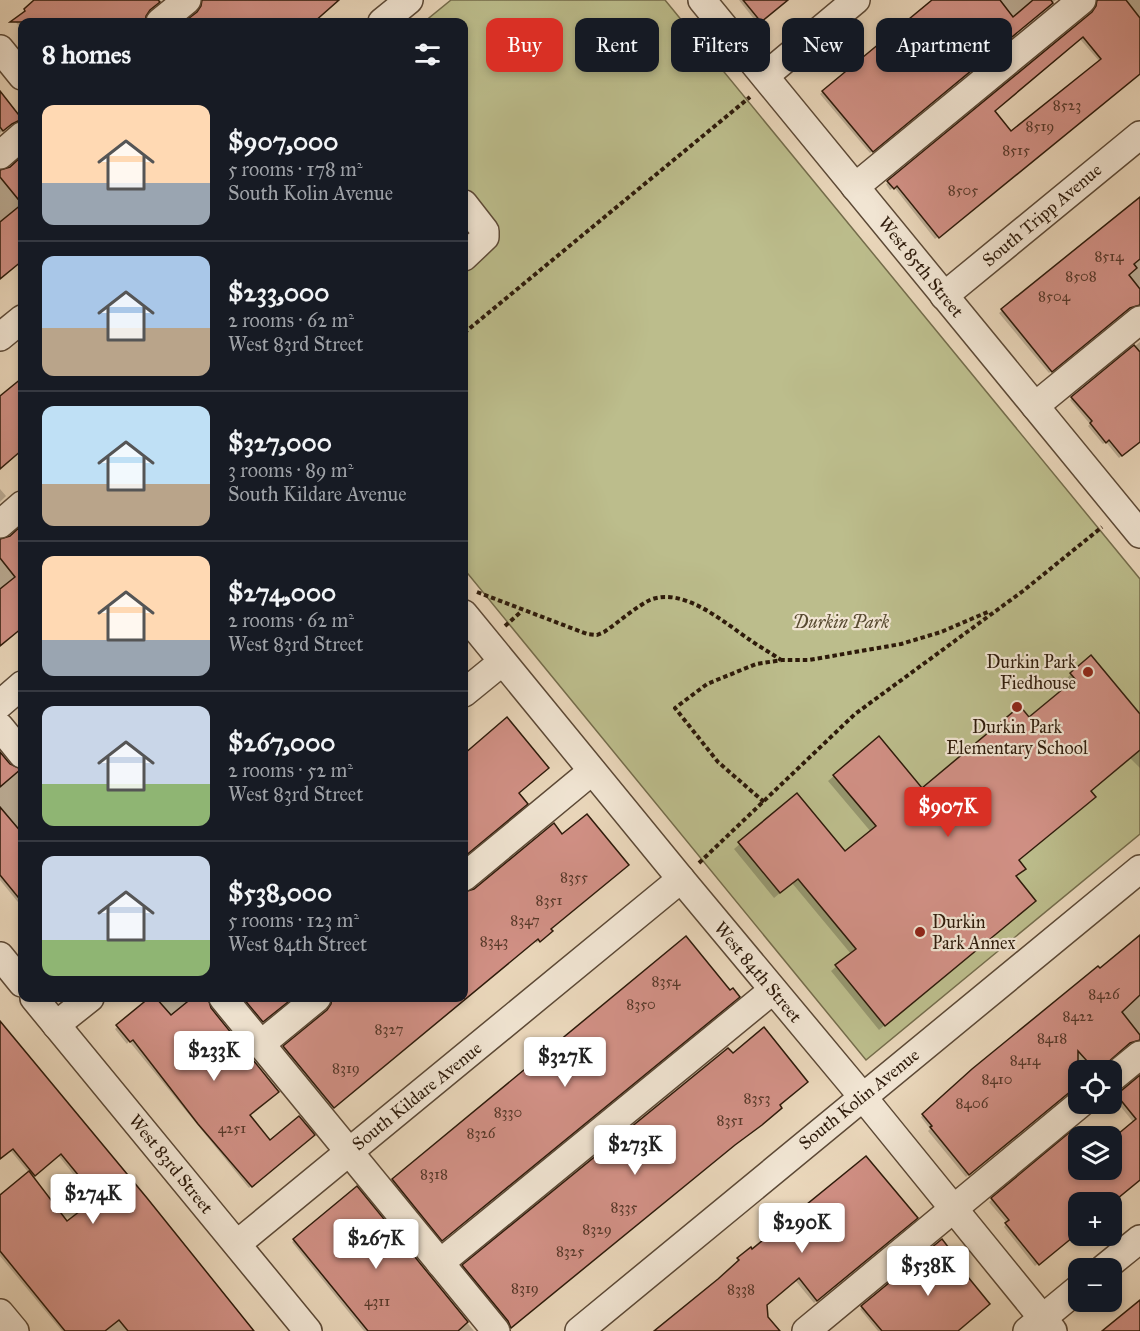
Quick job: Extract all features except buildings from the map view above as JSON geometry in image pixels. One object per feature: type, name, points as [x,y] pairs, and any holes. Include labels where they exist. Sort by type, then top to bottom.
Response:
[{"type":"street","points":[[165,18],[187,0]]},
{"type":"street","points":[[387,18],[409,0]]},
{"type":"street","name":"West 85th Street","points":[[702,0],[757,86],[855,187],[1127,520]]},
{"type":"street","points":[[757,86],[856,0]]},
{"type":"street","points":[[855,187],[1082,0]]},
{"type":"street","points":[[0,49],[18,71]]},
{"type":"street","name":"South Tripp Avenue","points":[[944,296],[1140,135]]},
{"type":"street","points":[[0,155],[18,139]]},
{"type":"street","points":[[468,209],[485,231],[485,237],[468,253]]},
{"type":"street","points":[[1035,406],[1140,320]]},
{"type":"street","points":[[0,337],[18,322]]},
{"type":"street","points":[[0,524],[18,508]]},
{"type":"street","name":"West 84th Street","points":[[470,603],[502,662],[592,771],[690,871],[773,990],[953,1208],[1041,1327]]},
{"type":"street","points":[[468,690],[502,662]]},
{"type":"street","points":[[0,704],[18,689]]},
{"type":"street","points":[[0,727],[18,749]]},
{"type":"street","points":[[468,874],[592,771]]},
{"type":"street","name":"South Kolin Avenue","points":[[579,1331],[1140,869]]},
{"type":"street","name":"South Kildare Avenue","points":[[237,1244],[690,871]]},
{"type":"street","points":[[0,956],[18,978]]},
{"type":"street","points":[[440,1263],[773,990]]},
{"type":"street","name":"West 83rd Street","points":[[37,1002],[308,1331]]},
{"type":"street","points":[[56,1025],[85,1002]]},
{"type":"street","points":[[226,1002],[496,1331]]},
{"type":"street","points":[[261,1044],[312,1002]]},
{"type":"street","points":[[1122,1070],[1140,1055]]},
{"type":"street","points":[[806,1331],[1068,1114]]},
{"type":"street","points":[[1117,1258],[1140,1239]]},
{"type":"street","points":[[1041,1327],[1068,1299]]},
{"type":"street","points":[[0,1313],[15,1331]]},
{"type":"path","points":[[468,330],[757,86]]},
{"type":"path","points":[[690,871],[855,714],[996,609],[1127,520]]},
{"type":"path","points":[[470,603],[522,611],[587,634],[597,635],[652,599],[666,598],[684,601],[701,606],[717,615],[782,660]]},
{"type":"path","points":[[764,802],[718,762],[675,708],[707,684],[756,664],[782,660],[809,660],[901,644],[942,632],[996,609]]},
{"type":"path","points":[[505,626],[522,611]]},
{"type":"green space","name":"Durkin Park","points":[[451,0],[665,0],[680,18],[671,18],[671,72],[724,72],[1140,579],[1140,834],[866,1060],[468,574],[468,18],[429,18]]},
{"type":"place","name":"Durkin Park Fiedhouse","points":[[1088,672]]},
{"type":"place","name":"Durkin Park Elementary School","points":[[1017,707]]},
{"type":"place","name":"Durkin Park Annex","points":[[920,932]]}]
